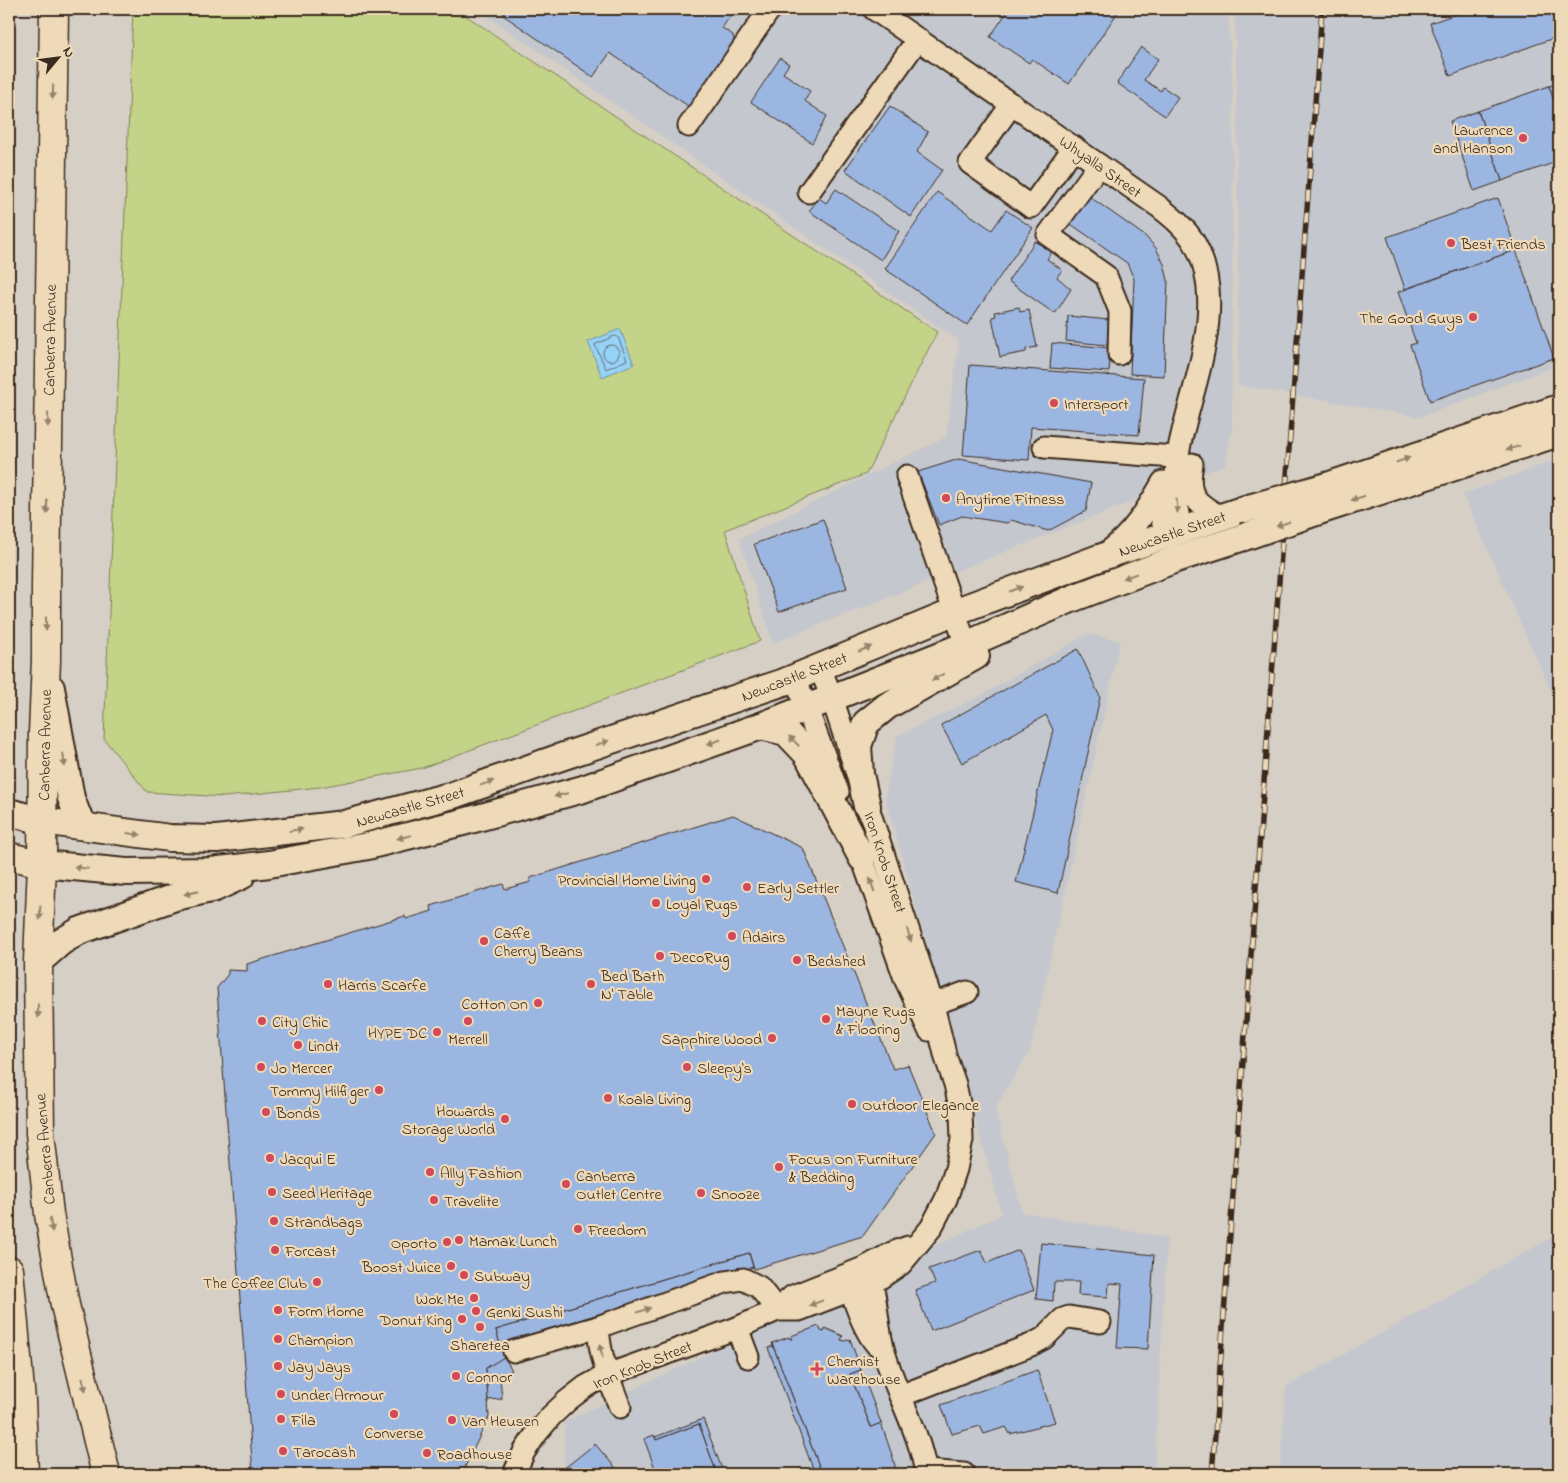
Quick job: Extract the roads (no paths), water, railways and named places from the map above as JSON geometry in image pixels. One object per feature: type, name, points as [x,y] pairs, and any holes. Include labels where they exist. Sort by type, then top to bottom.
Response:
[{"type":"highway","name":"Canberra Avenue","points":[[54,9],[46,660],[38,962],[40,1133],[50,1214],[65,1305],[106,1474]]},
{"type":"highway","points":[[9,1270],[24,1474]]},
{"type":"main road","name":"Newcastle Street","points":[[9,856],[42,864],[126,872],[211,871],[269,864],[368,846],[583,789],[807,708],[966,645],[1071,599],[1182,557],[1244,537],[1323,498],[1559,408]]},
{"type":"main road","name":"Newcastle Street","points":[[9,812],[42,821],[170,838],[216,839],[344,824],[453,795],[795,678],[954,612],[1100,558],[1233,513],[1323,498],[1559,433]]},
{"type":"main road","name":"Whyalla Street","points":[[1174,533],[1182,557]]},
{"type":"main road","points":[[867,806],[860,774],[858,746],[866,723],[886,706],[1071,599]]},
{"type":"main road","points":[[46,660],[71,798],[77,814],[86,827]]},
{"type":"main road","points":[[760,726],[786,732],[808,754],[862,858]]},
{"type":"main road","points":[[38,962],[61,942],[79,932],[174,897],[215,888],[269,864]]},
{"type":"street","points":[[689,126],[770,9]]},
{"type":"street","name":"Whyalla Street","points":[[874,9],[1158,206],[1184,228],[1195,244],[1201,258],[1206,276],[1208,314],[1203,351],[1177,451],[1163,482],[1132,531],[1100,558]]},
{"type":"street","points":[[809,192],[918,39]]},
{"type":"street","points":[[1012,104],[970,163],[1031,207],[1074,147]]},
{"type":"street","points":[[1099,165],[1048,235],[1106,276],[1120,311],[1119,354]]},
{"type":"street","name":"Whyalla Street","points":[[1193,394],[1194,454],[1189,481],[1190,490],[1200,504],[1233,513]]},
{"type":"street","points":[[1044,448],[1177,451]]},
{"type":"street","name":"Whyalla Street","points":[[1174,533],[1177,514],[1177,451]]},
{"type":"street","points":[[907,476],[966,645]]},
{"type":"street","name":"Whyalla Street","points":[[1163,482],[1159,508],[1160,518],[1174,533]]},
{"type":"street","name":"Iron Knob Street","points":[[514,1474],[524,1452],[550,1416],[586,1387],[608,1375],[737,1328],[777,1310],[793,1296],[848,1283],[869,1274],[892,1253],[916,1244],[930,1228],[946,1199],[956,1169],[962,1140],[961,1112],[955,1084],[926,1007],[867,806],[832,698],[820,668]]},
{"type":"street","name":"Iron Knob Street","points":[[795,678],[906,981],[926,1007]]},
{"type":"street","points":[[926,1007],[967,992]]},
{"type":"street","points":[[869,1274],[884,1354],[921,1451],[926,1473],[964,1474]]},
{"type":"street","points":[[514,1351],[598,1327],[725,1282],[743,1279],[759,1287],[777,1310]]},
{"type":"street","points":[[848,1283],[872,1340],[884,1354]]},
{"type":"street","points":[[900,1396],[1030,1345],[1044,1338],[1063,1319],[1069,1317],[1100,1322]]},
{"type":"street","points":[[598,1327],[600,1349],[620,1408]]},
{"type":"street","points":[[737,1328],[748,1357]]},
{"type":"water","points":[[620,329],[634,364],[602,377],[588,342]]},
{"type":"railway","points":[[1212,1474],[1322,9]]},
{"type":"place","name":"Lawrence and Hanson","points":[[1523,138]]},
{"type":"place","name":"Best Friends","points":[[1451,243]]},
{"type":"place","name":"The Good Guys","points":[[1473,317]]},
{"type":"place","name":"Intersport","points":[[1054,403]]},
{"type":"place","name":"Anytime Fitness","points":[[946,498]]},
{"type":"place","name":"Provincial Home Living","points":[[706,879]]},
{"type":"place","name":"Early Settler","points":[[747,887]]},
{"type":"place","name":"Loyal Rugs","points":[[656,903]]},
{"type":"place","name":"Adairs","points":[[732,936]]},
{"type":"place","name":"Caffe Cherry Beans","points":[[484,941]]},
{"type":"place","name":"DecoRug","points":[[660,956]]},
{"type":"place","name":"Bedshed","points":[[797,960]]},
{"type":"place","name":"Harris Scarfe","points":[[328,984]]},
{"type":"place","name":"Bed Bath N' Table","points":[[591,984]]},
{"type":"place","name":"Cotton On","points":[[538,1003]]},
{"type":"place","name":"Mayne Rugs & Flooring","points":[[826,1019]]},
{"type":"place","name":"City Chic","points":[[262,1021]]},
{"type":"place","name":"Merrell","points":[[468,1021]]},
{"type":"place","name":"HYPE DC","points":[[437,1032]]},
{"type":"place","name":"Sapphire Wood","points":[[772,1038]]},
{"type":"place","name":"Lindt","points":[[298,1045]]},
{"type":"place","name":"Jo Mercer","points":[[261,1067]]},
{"type":"place","name":"Sleepy's","points":[[687,1067]]},
{"type":"place","name":"Tommy Hilfiger","points":[[379,1090]]},
{"type":"place","name":"Koala Living","points":[[608,1098]]},
{"type":"place","name":"Outdoor Elegance","points":[[852,1104]]},
{"type":"place","name":"Bonds","points":[[266,1112]]},
{"type":"place","name":"Howards Storage World","points":[[505,1119]]},
{"type":"place","name":"Jacqui E","points":[[270,1158]]},
{"type":"place","name":"Focus On Furniture & Bedding","points":[[779,1167]]},
{"type":"place","name":"Ally Fashion","points":[[430,1172]]},
{"type":"place","name":"Canberra Outlet Centre","points":[[566,1184]]},
{"type":"place","name":"Seed Heritage","points":[[272,1192]]},
{"type":"place","name":"Snooze","points":[[701,1193]]},
{"type":"place","name":"Travelite","points":[[434,1200]]},
{"type":"place","name":"Strandbags","points":[[274,1221]]},
{"type":"place","name":"Freedom","points":[[578,1229]]},
{"type":"place","name":"Mamak Lunch","points":[[459,1240]]},
{"type":"place","name":"Oporto","points":[[447,1242]]},
{"type":"place","name":"Forcast","points":[[275,1250]]},
{"type":"place","name":"Boost Juice","points":[[451,1266]]},
{"type":"place","name":"Subway","points":[[464,1275]]},
{"type":"place","name":"The Coffee Club","points":[[317,1282]]},
{"type":"place","name":"Wok Me","points":[[474,1298]]},
{"type":"place","name":"Form Home","points":[[278,1310]]},
{"type":"place","name":"Genki Sushi","points":[[476,1311]]},
{"type":"place","name":"Donut King","points":[[462,1319]]},
{"type":"place","name":"Sharetea","points":[[480,1327]]},
{"type":"place","name":"Champion","points":[[278,1339]]},
{"type":"place","name":"Jay Jays","points":[[278,1366]]},
{"type":"place","name":"Chemist Warehouse","points":[[817,1369]]},
{"type":"place","name":"Connor","points":[[456,1376]]},
{"type":"place","name":"Under Armour","points":[[281,1394]]},
{"type":"place","name":"Converse","points":[[394,1414]]},
{"type":"place","name":"Fila","points":[[281,1419]]},
{"type":"place","name":"Van Heusen","points":[[452,1420]]},
{"type":"place","name":"Tarocash","points":[[283,1451]]},
{"type":"place","name":"Roadhouse","points":[[427,1453]]}]
